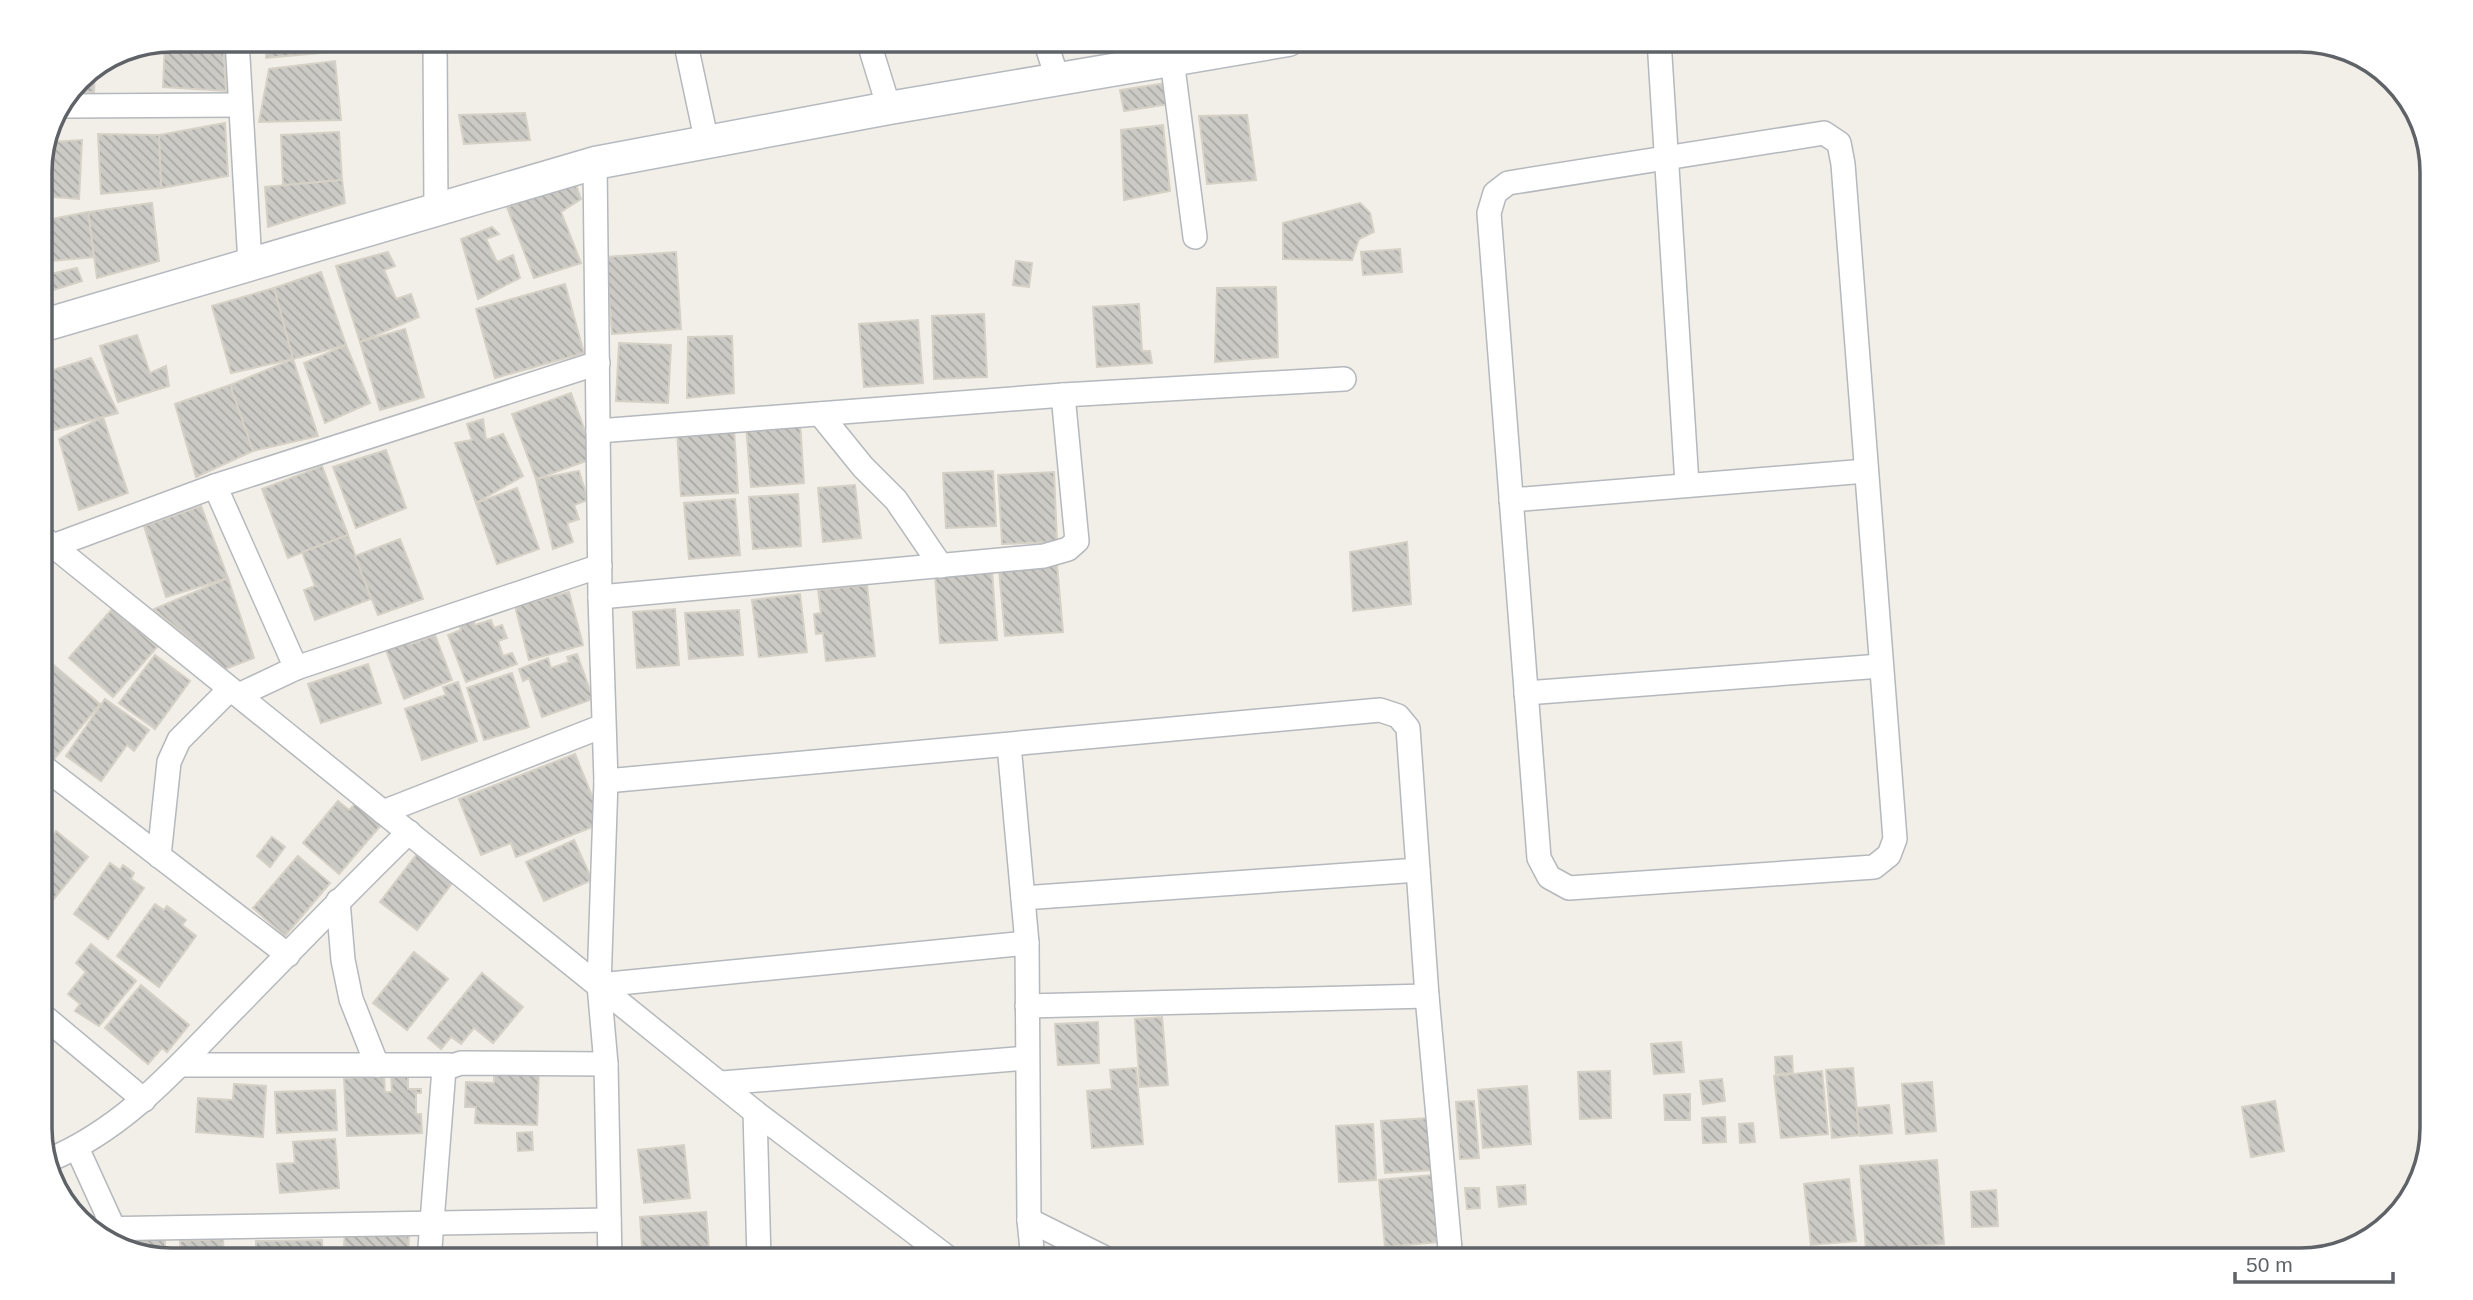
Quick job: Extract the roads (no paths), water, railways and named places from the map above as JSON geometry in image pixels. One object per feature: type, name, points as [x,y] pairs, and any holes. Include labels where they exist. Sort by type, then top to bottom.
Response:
[{"type":"street","points":[[237,52],[238,105],[250,264]]},
{"type":"street","points":[[435,52],[436,210]]},
{"type":"street","points":[[688,52],[707,143]]},
{"type":"street","points":[[872,52],[889,108]]},
{"type":"street","points":[[1049,52],[1058,81]]},
{"type":"street","points":[[53,322],[595,163],[889,108],[1172,60],[1197,52]]},
{"type":"street","points":[[1660,52],[1687,484]]},
{"type":"street","points":[[1172,60],[1195,237]]},
{"type":"street","points":[[73,106],[238,105]]},
{"type":"street","points":[[1824,133],[1839,143],[1866,471],[1895,839],[1889,855],[1874,867],[1569,888],[1549,877],[1539,858],[1489,213],[1495,193],[1508,183],[1824,133]]},
{"type":"street","points":[[595,163],[600,597],[606,781],[599,985],[606,1064],[610,1248]]},
{"type":"street","points":[[53,539],[598,363]]},
{"type":"street","points":[[598,431],[1063,395],[1344,379]]},
{"type":"street","points":[[600,597],[1044,556],[1068,549],[1077,541],[1063,395]]},
{"type":"street","points":[[820,414],[863,467],[896,500],[940,566]]},
{"type":"street","points":[[1511,500],[1866,471]]},
{"type":"street","points":[[215,486],[296,668]]},
{"type":"street","points":[[53,546],[755,1112],[931,1248]]},
{"type":"street","points":[[159,856],[169,762],[179,740],[235,692],[296,668],[600,566]]},
{"type":"street","points":[[1526,693],[1881,666]]},
{"type":"street","points":[[606,781],[1380,710],[1398,716],[1408,728],[1427,996],[1450,1248]]},
{"type":"street","points":[[383,811],[603,726]]},
{"type":"street","points":[[1009,745],[1027,943],[1029,1220],[1032,1248]]},
{"type":"street","points":[[53,774],[288,955]]},
{"type":"street","points":[[56,1156],[77,1148],[144,1100],[409,832]]},
{"type":"street","points":[[1023,898],[1418,870]]},
{"type":"street","points":[[338,901],[343,960],[351,999],[377,1065]]},
{"type":"street","points":[[599,985],[1027,943]]},
{"type":"street","points":[[1027,1006],[1427,996]]},
{"type":"street","points":[[53,1024],[144,1100]]},
{"type":"street","points":[[722,1083],[1027,1058]]},
{"type":"street","points":[[180,1065],[606,1064]]},
{"type":"street","points":[[430,1248],[441,1080],[444,1069],[450,1065]]},
{"type":"street","points":[[755,1112],[759,1248]]},
{"type":"street","points":[[77,1148],[103,1225]]},
{"type":"street","points":[[109,1229],[609,1220]]},
{"type":"street","points":[[1029,1220],[1085,1248]]}]
